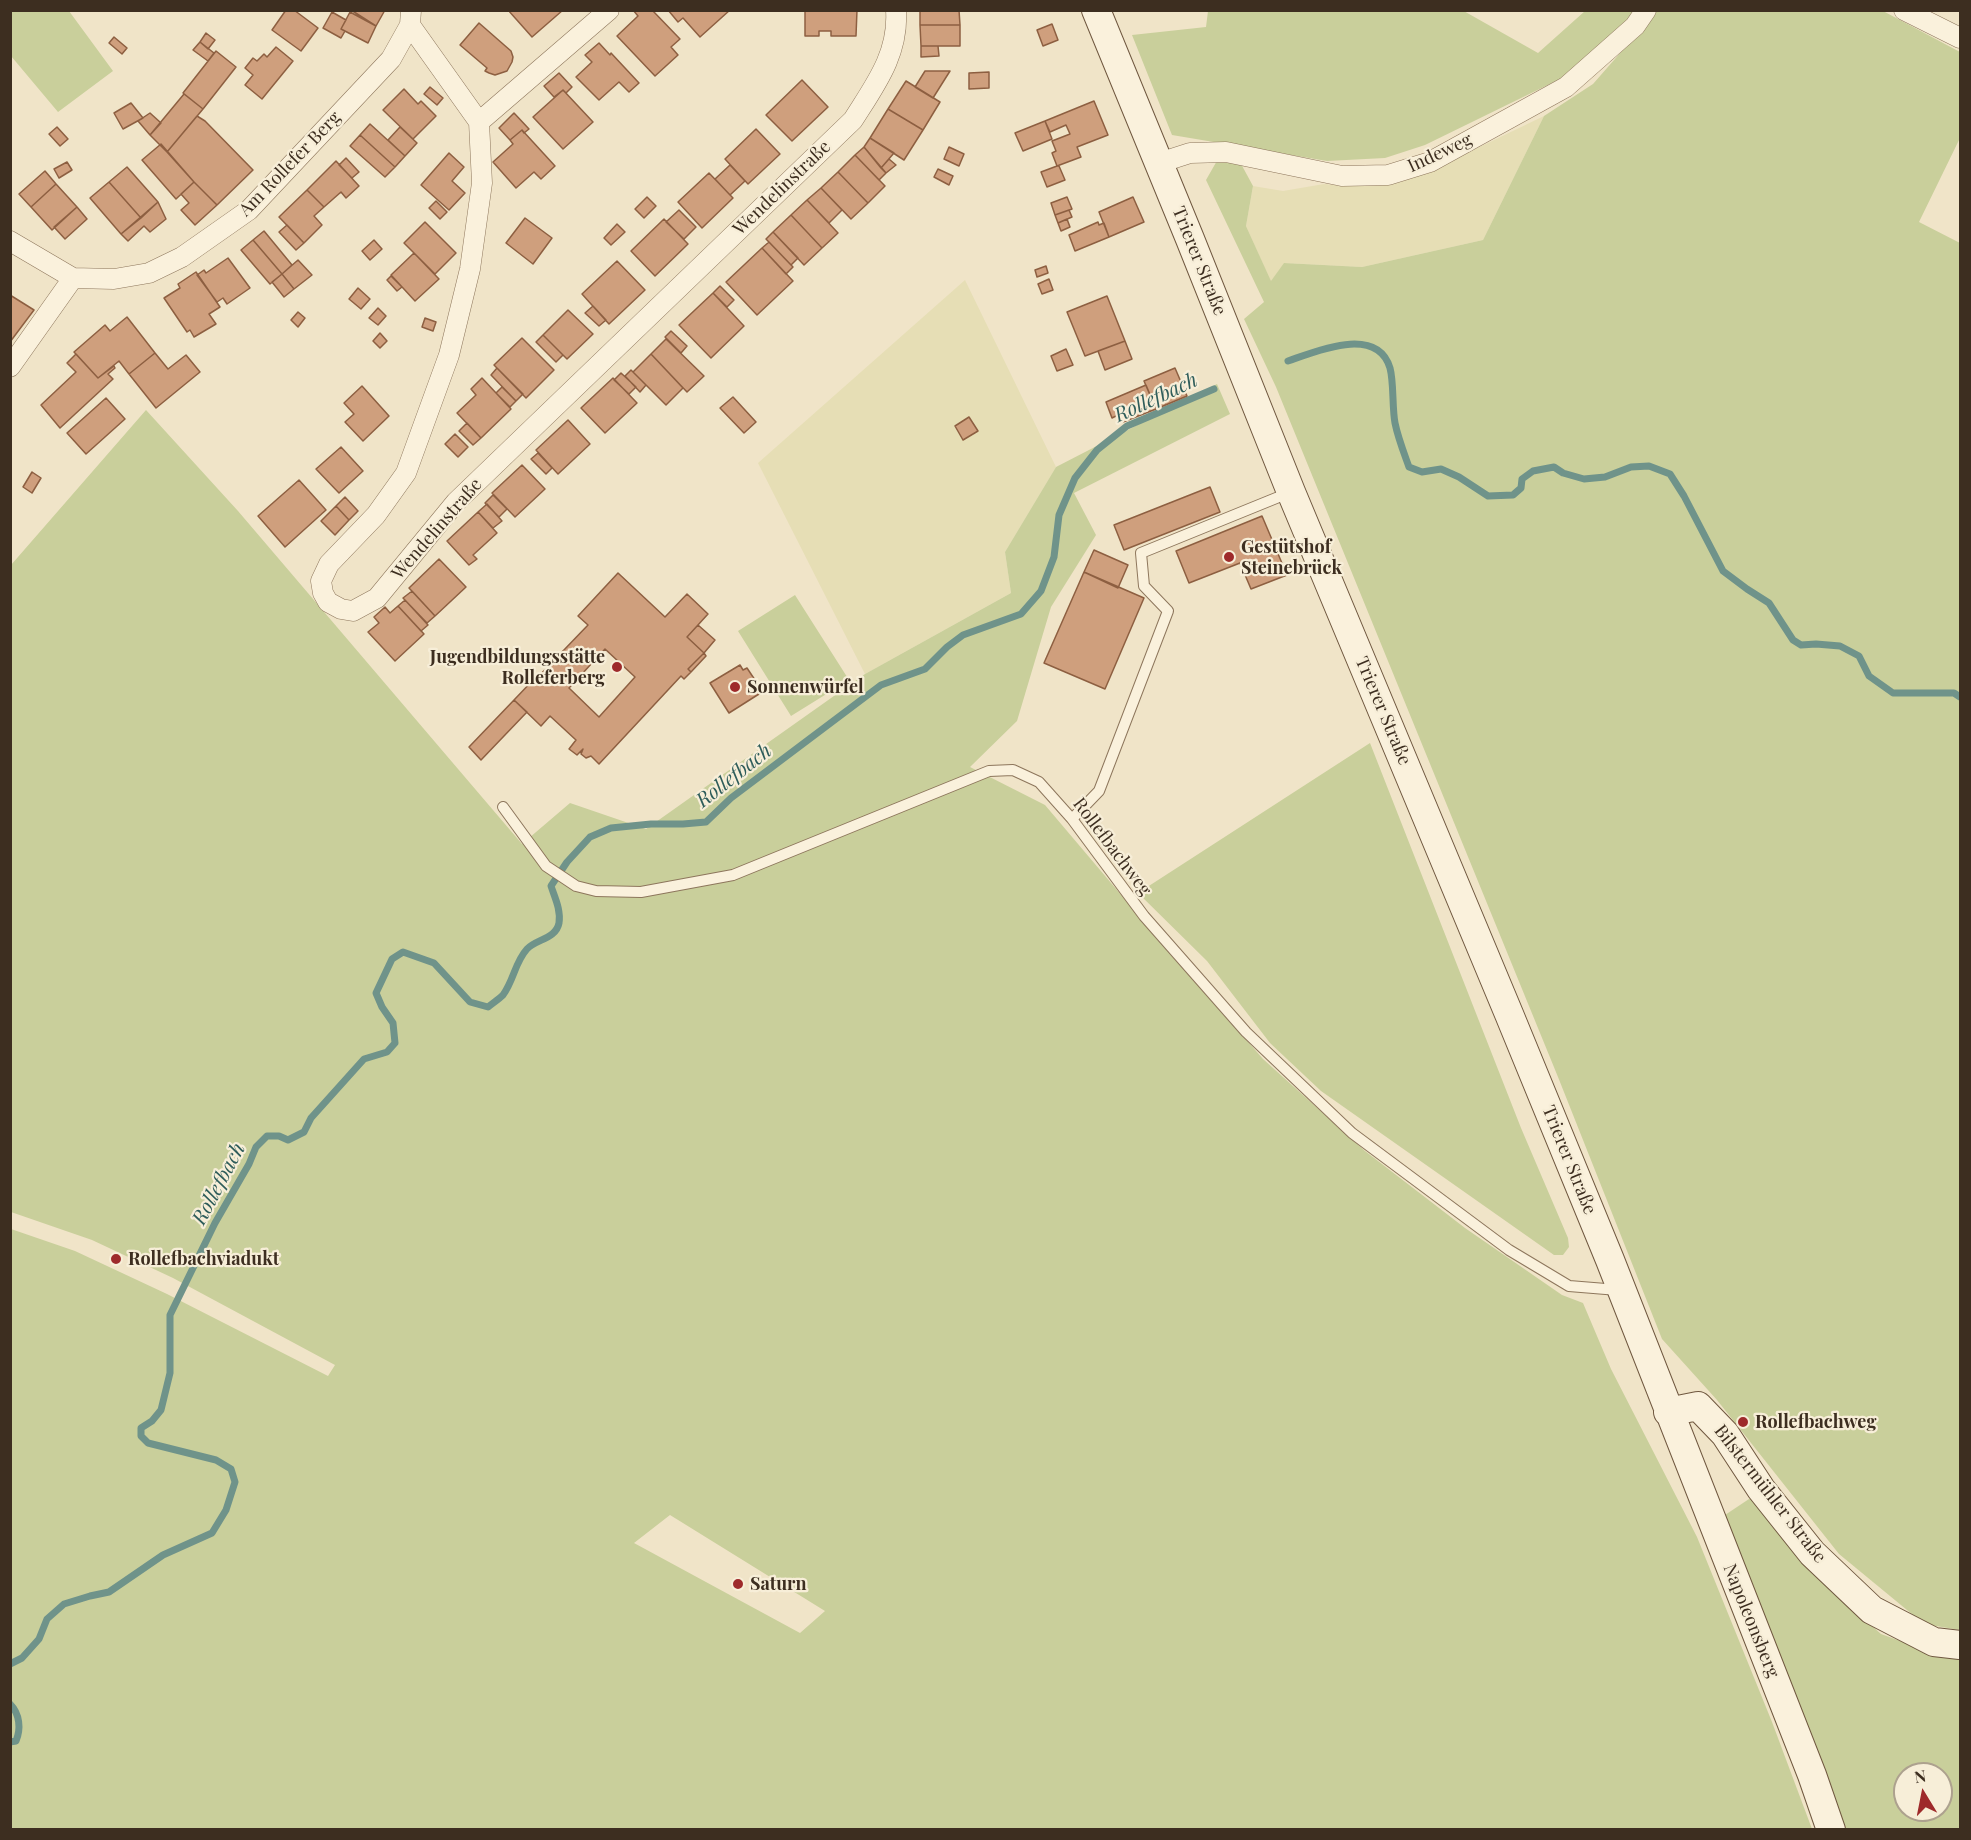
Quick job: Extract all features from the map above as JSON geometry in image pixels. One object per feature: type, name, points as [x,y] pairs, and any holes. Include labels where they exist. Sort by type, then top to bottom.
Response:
[{"type":"main road","name":"Trierer Straße","points":[[1096,10],[1291,492],[1514,1025],[1622,1290],[1668,1412]]},
{"type":"main road","name":"Bilstermühler Straße","points":[[1668,1412],[1698,1406],[1725,1434],[1761,1489],[1812,1553],[1872,1610],[1934,1642],[1960,1645]]},
{"type":"main road","name":"Napoleonsberg","points":[[1668,1412],[1812,1775],[1831,1830]]},
{"type":"street","points":[[410,18],[478,122],[609,10]]},
{"type":"street","name":"Wendelinstraße","points":[[478,122],[482,183],[470,269],[449,355],[406,473],[376,515],[329,564],[321,581],[328,602],[341,609],[353,611],[377,598],[456,502],[853,120],[886,67],[897,28],[896,10]]},
{"type":"street","name":"Indeweg","points":[[1159,163],[1190,153],[1226,152],[1342,176],[1388,175],[1430,162],[1566,87],[1635,26],[1646,10]]},
{"type":"street","points":[[1904,10],[1960,38]]},
{"type":"street","name":"Am Rollefer Berg","points":[[10,241],[73,278],[114,279],[149,273],[182,257],[249,210],[391,59],[410,18]]},
{"type":"street","points":[[10,367],[73,278]]},
{"type":"lane","points":[[1072,819],[1099,791],[1168,611],[1144,585],[1141,553],[1291,492]]},
{"type":"lane","name":"Rollefbachweg","points":[[503,807],[546,866],[576,886],[596,891],[641,892],[733,875],[989,771],[1013,770],[1039,782],[1072,819],[1144,916],[1238,1023],[1352,1133],[1509,1250],[1569,1286],[1622,1290]]},
{"type":"shaded area","points":[[1544,116],[1483,240],[1362,267],[1285,263],[1271,282],[1246,226],[1253,186],[1283,191],[1324,184],[1345,186],[1390,184],[1436,168]]},
{"type":"shaded area","points":[[965,280],[1056,467],[1005,552],[1011,593],[865,674],[758,463]]},
{"type":"green space","points":[[1462,10],[1538,53],[1585,11],[1638,11],[1631,27],[1560,79],[1425,145],[1385,158],[1327,161],[1172,135],[1132,35],[1206,27],[1208,11]]},
{"type":"green space","points":[[10,11],[69,11],[113,71],[58,112],[11,56]]},
{"type":"green space","points":[[1657,11],[1883,11],[1960,52],[1960,138],[1919,222],[1960,243],[1960,1630],[1924,1624],[1839,1554],[1717,1400],[1662,1339],[1558,1077],[1276,387],[1244,319],[1264,302],[1206,180],[1218,159],[1240,162],[1253,186],[1246,226],[1271,281],[1284,263],[1362,267],[1483,240],[1544,116],[1593,84]]},
{"type":"green space","points":[[1217,384],[1230,414],[1074,493],[1096,535],[1051,607],[1017,721],[970,767],[1045,805],[1263,1059],[1365,1151],[1465,1228],[1562,1295],[1583,1303],[1611,1369],[1697,1537],[1772,1722],[1812,1829],[11,1829],[11,1229],[75,1251],[167,1294],[328,1376],[335,1365],[173,1278],[92,1240],[11,1212],[11,565],[146,410],[238,511],[522,844],[570,803],[646,829],[865,674],[1011,593],[1005,552],[1056,467]],"holes":[[[670,1515],[825,1611],[800,1633],[634,1543]]]},
{"type":"green space","points":[[795,595],[849,680],[791,716],[738,631]]},
{"type":"green space","points":[[1370,743],[1521,1128],[1568,1238],[1569,1247],[1563,1255],[1554,1255],[1321,1091],[1270,1043],[1207,961],[1138,893]]},
{"type":"green space","points":[[1755,1495],[1811,1572],[1881,1634],[1939,1655],[1960,1657],[1960,1829],[1844,1829],[1725,1515]]},
{"type":"building","points":[[286,10],[294,10],[318,28],[301,51],[272,30]]},
{"type":"building","points":[[351,10],[385,10],[376,26]]},
{"type":"building","points":[[508,10],[563,10],[532,37]]},
{"type":"building","points":[[633,10],[652,10],[680,39],[671,47],[678,55],[655,76],[617,36],[638,16]]},
{"type":"building","points":[[668,10],[730,10],[700,37],[683,18],[678,22]]},
{"type":"building","points":[[805,10],[857,10],[856,36],[831,36],[831,31],[819,31],[819,36],[805,36]]},
{"type":"building","points":[[920,10],[959,10],[960,25],[920,25]]},
{"type":"building","points":[[332,12],[346,20],[341,29],[345,31],[341,38],[323,28]]},
{"type":"building","points":[[350,12],[376,26],[368,43],[341,29]]},
{"type":"building","points":[[479,23],[511,51],[512,62],[507,71],[495,75],[485,71],[487,68],[460,45]]},
{"type":"building","points":[[1052,24],[1058,40],[1043,46],[1037,30]]},
{"type":"building","points":[[920,25],[960,25],[960,46],[921,46]]},
{"type":"building","points":[[206,33],[215,40],[208,49],[200,42]]},
{"type":"building","points":[[114,37],[127,48],[122,54],[109,43]]},
{"type":"building","points":[[200,42],[214,53],[208,61],[193,50]]},
{"type":"building","points":[[599,43],[639,83],[629,92],[619,82],[599,100],[576,77],[592,62],[585,55]]},
{"type":"building","points":[[921,46],[938,46],[939,56],[921,57]]},
{"type":"building","points":[[276,47],[293,61],[262,99],[245,85],[253,75],[245,68],[253,58],[257,61],[264,54],[267,57]]},
{"type":"building","points":[[216,51],[236,67],[203,109],[183,93]]},
{"type":"building","points":[[925,71],[950,71],[933,98],[915,87]]},
{"type":"building","points":[[989,72],[989,88],[969,89],[969,73]]},
{"type":"building","points":[[559,73],[572,87],[566,93],[563,90],[554,97],[544,86]]},
{"type":"building","points":[[802,80],[828,107],[792,141],[766,115]]},
{"type":"building","points":[[906,81],[940,102],[923,130],[888,109]]},
{"type":"building","points":[[430,87],[443,98],[437,105],[424,94]]},
{"type":"building","points":[[404,89],[418,104],[421,101],[436,116],[413,139],[383,110]]},
{"type":"building","points":[[563,90],[593,122],[563,149],[533,117]]},
{"type":"building","points":[[184,94],[203,109],[167,152],[150,135]]},
{"type":"building","points":[[1094,101],[1108,135],[1077,147],[1081,157],[1057,166],[1052,153],[1056,151],[1052,141],[1070,134],[1066,125],[1050,132],[1045,121]]},
{"type":"building","points":[[131,103],[143,118],[123,129],[114,113]]},
{"type":"building","points":[[888,109],[923,130],[904,160],[870,138]]},
{"type":"building","points":[[150,113],[161,123],[150,135],[138,121]]},
{"type":"building","points":[[514,113],[529,129],[524,133],[522,130],[510,140],[499,128]]},
{"type":"building","points":[[197,116],[205,121],[253,170],[217,205],[167,152]]},
{"type":"building","points":[[1045,121],[1052,139],[1023,151],[1015,133]]},
{"type":"building","points":[[370,124],[405,156],[395,167],[360,135]]},
{"type":"building","points":[[57,127],[68,139],[60,146],[49,134]]},
{"type":"building","points":[[400,127],[417,143],[405,156],[388,140]]},
{"type":"building","points":[[756,129],[780,154],[748,184],[725,159]]},
{"type":"building","points":[[522,130],[555,166],[541,179],[534,172],[516,188],[493,162],[513,144],[510,140]]},
{"type":"building","points":[[360,135],[395,167],[385,177],[350,146]]},
{"type":"building","points":[[870,138],[894,153],[881,168],[864,147]]},
{"type":"building","points":[[161,144],[194,182],[176,199],[142,160]]},
{"type":"building","points":[[864,147],[886,173],[879,180],[855,155]]},
{"type":"building","points":[[949,147],[964,154],[959,166],[944,159]]},
{"type":"building","points":[[449,153],[464,167],[452,181],[465,193],[449,210],[421,185]]},
{"type":"building","points":[[855,155],[885,186],[868,203],[838,172]]},
{"type":"building","points":[[346,158],[359,172],[352,178],[339,165]]},
{"type":"building","points":[[889,159],[896,165],[886,173],[881,168]]},
{"type":"building","points":[[336,161],[359,186],[346,198],[341,192],[324,207],[307,190]]},
{"type":"building","points":[[67,162],[72,170],[59,178],[54,169]]},
{"type":"building","points":[[730,165],[745,181],[730,195],[715,179]]},
{"type":"building","points":[[1057,166],[1065,180],[1047,187],[1041,172]]},
{"type":"building","points":[[127,167],[158,202],[141,218],[109,182]]},
{"type":"building","points":[[938,169],[953,176],[949,185],[934,177]]},
{"type":"building","points":[[45,171],[56,184],[31,207],[19,194]]},
{"type":"building","points":[[838,172],[868,203],[851,219],[821,188]]},
{"type":"building","points":[[709,173],[733,198],[702,228],[678,202]]},
{"type":"building","points":[[109,182],[141,218],[121,234],[90,198]]},
{"type":"building","points":[[194,182],[217,205],[195,225],[181,210],[189,203],[181,194]]},
{"type":"building","points":[[56,184],[77,207],[52,230],[31,207]]},
{"type":"building","points":[[821,188],[842,210],[829,223],[807,200]]},
{"type":"building","points":[[307,190],[324,207],[314,216],[322,225],[304,243],[279,217]]},
{"type":"building","points":[[647,197],[656,206],[644,218],[635,209]]},
{"type":"building","points":[[1067,197],[1072,209],[1055,215],[1051,203]]},
{"type":"building","points":[[1133,197],[1144,222],[1109,237],[1099,212]]},
{"type":"building","points":[[807,200],[838,233],[822,248],[791,215]]},
{"type":"building","points":[[436,201],[447,212],[440,219],[429,208]]},
{"type":"building","points":[[158,202],[166,219],[150,232],[144,226],[128,241],[121,234]]},
{"type":"building","points":[[77,207],[87,219],[65,239],[54,227]]},
{"type":"building","points":[[679,210],[696,227],[684,239],[666,222]]},
{"type":"building","points":[[1069,210],[1072,217],[1058,223],[1055,215]]},
{"type":"building","points":[[791,215],[822,248],[804,265],[773,232]]},
{"type":"building","points":[[525,218],[552,238],[533,264],[506,243]]},
{"type":"building","points":[[664,219],[688,244],[655,276],[631,251]]},
{"type":"building","points":[[1067,219],[1070,227],[1061,231],[1058,223]]},
{"type":"building","points":[[425,222],[456,253],[435,274],[404,243]]},
{"type":"building","points":[[1098,222],[1099,225],[1104,223],[1109,237],[1075,251],[1069,235]]},
{"type":"building","points":[[617,224],[625,232],[611,245],[604,238]]},
{"type":"building","points":[[287,225],[304,243],[296,250],[279,232]]},
{"type":"building","points":[[264,231],[292,265],[282,274],[253,240]]},
{"type":"building","points":[[773,232],[798,258],[791,265],[766,239]]},
{"type":"building","points":[[253,240],[282,274],[270,284],[241,250]]},
{"type":"building","points":[[374,240],[382,249],[370,260],[362,251]]},
{"type":"building","points":[[769,242],[793,267],[786,274],[762,248]]},
{"type":"building","points":[[762,248],[793,281],[757,315],[726,282]]},
{"type":"building","points":[[414,253],[439,279],[415,301],[391,275]]},
{"type":"building","points":[[228,258],[250,288],[227,304],[223,298],[217,302],[197,275],[204,270],[206,273]]},
{"type":"building","points":[[298,260],[312,275],[294,289],[282,274]]},
{"type":"building","points":[[617,261],[645,290],[609,324],[582,294]]},
{"type":"building","points":[[1046,266],[1048,273],[1037,277],[1035,270]]},
{"type":"building","points":[[196,272],[220,307],[209,314],[216,324],[194,337],[190,330],[187,332],[164,298],[180,288],[178,284]]},
{"type":"building","points":[[282,274],[294,289],[284,297],[272,282]]},
{"type":"building","points":[[391,276],[402,287],[397,291],[387,280]]},
{"type":"building","points":[[1049,279],[1053,290],[1042,294],[1038,284]]},
{"type":"building","points":[[720,286],[734,300],[727,307],[713,293]]},
{"type":"building","points":[[358,288],[370,299],[361,309],[349,299]]},
{"type":"building","points":[[713,293],[744,326],[711,358],[679,325]]},
{"type":"building","points":[[10,295],[34,310],[10,342]]},
{"type":"building","points":[[1107,296],[1125,341],[1085,356],[1067,312]]},
{"type":"building","points":[[593,306],[606,320],[599,326],[585,313]]},
{"type":"building","points":[[378,308],[386,316],[378,325],[369,318]]},
{"type":"building","points":[[568,310],[593,334],[567,359],[543,335]]},
{"type":"building","points":[[298,312],[305,318],[298,327],[291,320]]},
{"type":"building","points":[[127,317],[155,353],[129,374],[119,361],[98,378],[74,352],[105,325],[110,331]]},
{"type":"building","points":[[425,318],[436,322],[433,331],[422,327]]},
{"type":"building","points":[[671,331],[687,346],[681,353],[665,337]]},
{"type":"building","points":[[380,333],[387,341],[380,348],[373,341]]},
{"type":"building","points":[[543,335],[563,355],[556,362],[536,342]]},
{"type":"building","points":[[522,338],[554,370],[526,398],[494,365]]},
{"type":"building","points":[[666,339],[704,376],[687,392],[651,354]]},
{"type":"building","points":[[1125,341],[1132,359],[1105,370],[1098,351]]},
{"type":"building","points":[[1066,349],[1073,365],[1057,371],[1051,356]]},
{"type":"building","points":[[155,353],[168,369],[186,355],[200,372],[156,408],[129,374]]},
{"type":"building","points":[[76,354],[98,378],[114,366],[115,368],[108,374],[113,379],[60,428],[41,405],[76,372],[67,363]]},
{"type":"building","points":[[651,354],[683,388],[666,405],[633,372]]},
{"type":"building","points":[[497,368],[523,394],[516,401],[491,375]]},
{"type":"building","points":[[1175,368],[1187,396],[1156,409],[1144,381]]},
{"type":"building","points":[[631,370],[646,385],[640,392],[625,376]]},
{"type":"building","points":[[621,373],[636,387],[629,394],[614,380]]},
{"type":"building","points":[[482,378],[511,409],[481,438],[457,413],[476,395],[471,389]]},
{"type":"building","points":[[613,378],[637,403],[605,433],[581,408]]},
{"type":"building","points":[[1146,385],[1156,409],[1123,422],[1120,414],[1112,418],[1106,402]]},
{"type":"building","points":[[362,386],[389,416],[363,441],[345,422],[354,414],[344,403]]},
{"type":"building","points":[[502,387],[516,401],[510,407],[496,393]]},
{"type":"building","points":[[733,397],[756,422],[744,433],[720,408]]},
{"type":"building","points":[[106,398],[125,419],[86,454],[67,433]]},
{"type":"building","points":[[969,417],[978,431],[963,440],[955,426]]},
{"type":"building","points":[[568,420],[590,444],[558,474],[536,450]]},
{"type":"building","points":[[467,423],[481,438],[473,445],[459,431]]},
{"type":"building","points":[[455,434],[468,447],[458,457],[445,444]]},
{"type":"building","points":[[341,447],[363,471],[339,493],[316,469]]},
{"type":"building","points":[[538,453],[552,468],[546,474],[531,459]]},
{"type":"building","points":[[522,465],[545,489],[515,517],[492,493]]},
{"type":"building","points":[[32,472],[41,478],[32,493],[23,487]]},
{"type":"building","points":[[299,480],[326,510],[285,547],[258,516]]},
{"type":"building","points":[[1210,487],[1220,512],[1124,550],[1114,525]]},
{"type":"building","points":[[493,495],[507,509],[499,517],[485,503]]},
{"type":"building","points":[[345,497],[358,511],[349,520],[336,506]]},
{"type":"building","points":[[487,504],[502,521],[493,528],[478,512]]},
{"type":"building","points":[[336,506],[349,520],[335,535],[321,521]]},
{"type":"building","points":[[478,512],[497,533],[473,555],[477,559],[469,565],[447,541]]},
{"type":"building","name":"Gestütshof Steinebrück","points":[[1262,516],[1287,575],[1251,589],[1240,563],[1189,583],[1176,551]]},
{"type":"building","points":[[1094,550],[1128,565],[1118,588],[1084,572]]},
{"type":"building","points":[[439,559],[466,587],[435,616],[409,588]]},
{"type":"building","points":[[1084,572],[1144,598],[1105,689],[1044,663]]},
{"type":"building","points":[[618,573],[665,617],[687,594],[708,614],[687,637],[704,653],[688,669],[691,672],[684,679],[681,676],[599,764],[591,756],[586,758],[581,754],[583,749],[577,755],[569,749],[576,740],[550,716],[541,726],[514,700],[588,625],[578,616]],"holes":[[[605,649],[635,677],[599,717],[569,688]]]},
{"type":"building","points":[[412,591],[435,616],[427,623],[403,598]]},
{"type":"building","points":[[405,600],[428,625],[421,631],[398,606]]},
{"type":"building","points":[[398,606],[424,634],[395,661],[368,632],[379,623],[374,617],[385,607],[390,613]]},
{"type":"building","points":[[698,625],[715,640],[704,653],[687,637]]},
{"type":"building","points":[[704,653],[706,656],[691,672],[688,669]]},
{"type":"building","name":"Sonnenwürfel","points":[[740,665],[743,670],[747,668],[759,686],[755,689],[759,694],[729,713],[710,683]]},
{"type":"building","points":[[514,700],[527,712],[481,760],[469,747]]},
{"type":"waterway","points":[[1288,361],[1330,347],[1360,344],[1373,347],[1383,355],[1390,368],[1395,423],[1409,467],[1422,472],[1441,469],[1459,477],[1488,496],[1513,495],[1521,488],[1522,479],[1533,471],[1554,467],[1563,473],[1584,479],[1605,477],[1631,467],[1649,466],[1670,474],[1723,571],[1769,603],[1793,640],[1801,645],[1840,646],[1859,656],[1869,676],[1893,693],[1954,693],[1960,697]]},
{"type":"waterway","name":"Rollefbach","points":[[10,1664],[22,1658],[39,1639],[47,1619],[64,1604],[109,1592],[163,1555],[212,1533],[226,1510],[235,1482],[231,1469],[216,1460],[148,1443],[141,1436],[141,1428],[152,1421],[161,1410],[170,1373],[170,1315],[215,1223],[249,1164],[256,1147],[267,1136],[279,1136],[288,1140],[304,1132],[311,1118],[364,1059],[387,1052],[395,1043],[393,1023],[376,993],[392,959],[403,952],[434,963],[470,1002],[488,1007],[503,995],[527,949],[550,936],[557,928],[559,913],[551,886],[567,862],[590,837],[611,828],[706,822],[731,798],[881,685],[925,669],[963,635],[1021,614],[1041,591],[1054,557],[1059,515],[1075,478],[1097,450],[1127,426],[1214,389]]},
{"type":"waterway","name":"Rollefbach","points":[[10,1704],[18,1717],[19,1727],[16,1741],[10,1742]]},
{"type":"place","name":"Gestütshof Steinebrück","points":[[1229,557]]},
{"type":"place","name":"Jugendbildungsstätte Rolleferberg","points":[[617,667]]},
{"type":"place","name":"Sonnenwürfel","points":[[735,687]]},
{"type":"place","name":"Rollefbachviadukt","points":[[116,1259]]},
{"type":"place","name":"Rollefbachweg","points":[[1743,1422]]},
{"type":"place","name":"Saturn","points":[[738,1584]]}]
